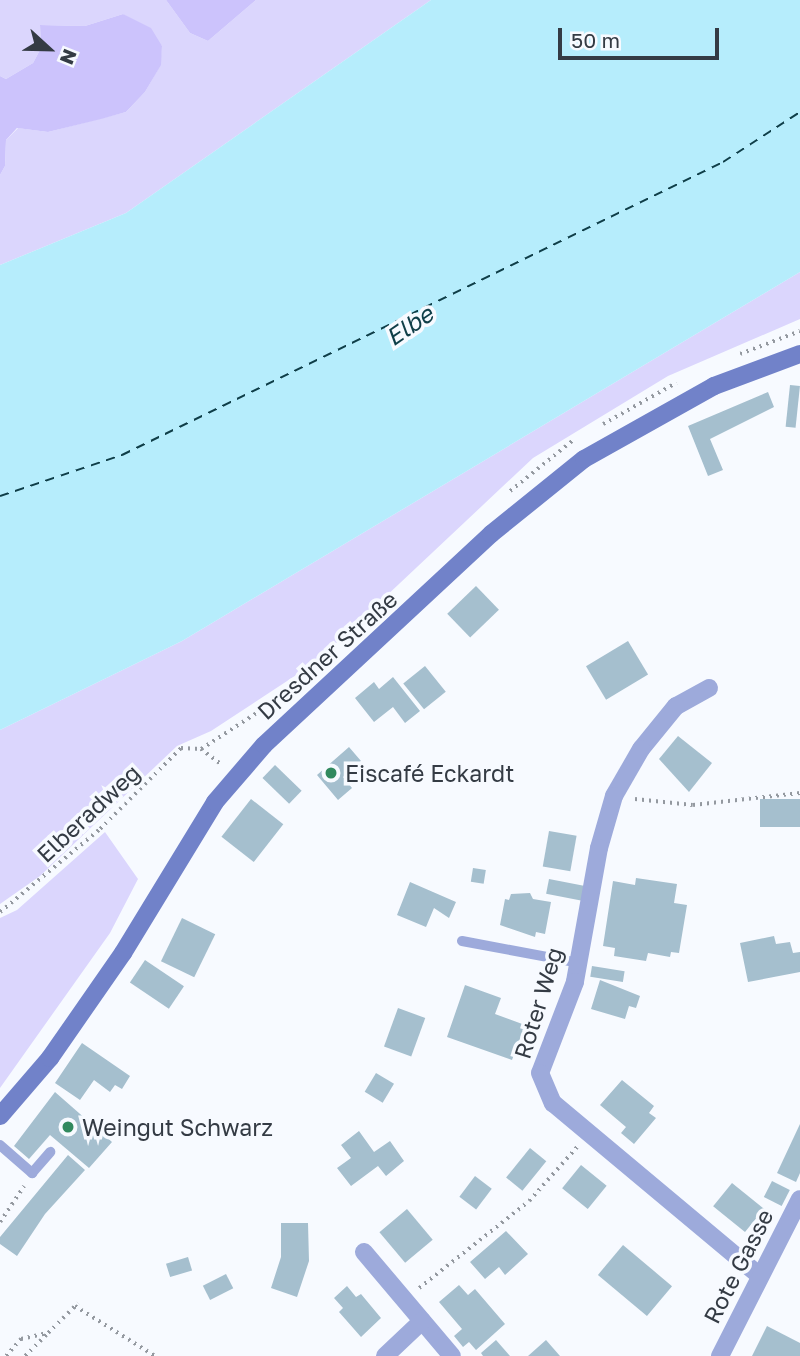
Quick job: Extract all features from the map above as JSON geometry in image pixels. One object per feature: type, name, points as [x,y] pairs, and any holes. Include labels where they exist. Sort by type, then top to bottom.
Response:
[{"type":"main road","name":"Dresdner Straße","points":[[0,1116],[50,1058],[123,953],[183,851],[236,775],[536,494],[584,458],[675,406],[759,367],[800,354]]},
{"type":"street","name":"Roter Weg","points":[[709,688],[676,706],[641,749],[614,796],[599,848],[579,963],[565,1017],[540,1073],[545,1091],[553,1103],[760,1276]]},
{"type":"street","name":"Rote Gasse","points":[[720,1356],[800,1199]]},
{"type":"street","points":[[364,1252],[452,1356]]},
{"type":"street","points":[[385,1356],[422,1321]]},
{"type":"lane","points":[[462,941],[579,963]]},
{"type":"lane","points":[[0,1145],[32,1173],[50,1152]]},
{"type":"path","name":"Elberadweg","points":[[0,912],[100,829],[181,748],[201,750],[236,775]]},
{"type":"path","points":[[624,798],[693,805],[800,793]]},
{"type":"path","points":[[404,1301],[529,1202],[576,1149]]},
{"type":"path","points":[[0,1222],[32,1173]]},
{"type":"path","points":[[25,1356],[77,1305],[155,1356]]},
{"type":"path","points":[[6,1356],[21,1339],[48,1333]]},
{"type":"shaded area","points":[[0,0],[166,0],[190,33],[208,41],[256,0],[431,0],[126,213],[0,265],[0,175],[5,166],[6,140],[18,128],[48,132],[126,112],[145,92],[160,66],[162,46],[123,14],[85,26],[40,25],[41,48],[33,63],[6,79],[0,76]]},
{"type":"shaded area","points":[[166,0],[256,0],[208,41],[190,33]]},
{"type":"shaded area","points":[[123,14],[151,28],[162,46],[161,65],[145,92],[126,112],[48,132],[17,128],[6,140],[5,166],[0,175],[0,76],[6,79],[33,63],[41,48],[40,25],[85,26]]},
{"type":"shaded area","points":[[800,272],[800,319],[668,376],[533,458],[316,662],[211,731],[177,746],[40,876],[0,904],[0,730],[182,641]]},
{"type":"shaded area","points":[[105,832],[138,879],[110,933],[0,1088],[0,918],[17,910]]},
{"type":"water","name":"Elbe","points":[[431,0],[800,0],[800,272],[182,641],[0,730],[0,265],[126,213]]},
{"type":"building","points":[[790,385],[800,386],[796,428],[786,427]]},
{"type":"building","points":[[768,392],[774,407],[710,439],[723,470],[708,476],[688,426]]},
{"type":"building","points":[[476,586],[499,610],[470,638],[447,614]]},
{"type":"building","points":[[628,641],[648,674],[606,700],[586,666]]},
{"type":"building","points":[[425,666],[446,692],[424,709],[403,684]]},
{"type":"building","points":[[393,677],[420,711],[405,723],[393,707],[374,722],[355,698],[374,682],[379,689]]},
{"type":"building","points":[[678,736],[712,763],[689,792],[659,759]]},
{"type":"building","points":[[349,747],[361,761],[343,777],[352,788],[338,800],[317,775]]},
{"type":"building","points":[[275,765],[302,791],[289,804],[262,778]]},
{"type":"building","points":[[251,799],[283,824],[254,862],[221,837]]},
{"type":"building","points":[[760,799],[800,799],[800,827],[760,827]]},
{"type":"building","points":[[549,831],[577,836],[570,871],[543,866]]},
{"type":"building","points":[[473,868],[486,870],[484,884],[471,882]]},
{"type":"building","points":[[636,878],[677,884],[674,903],[687,905],[679,953],[671,952],[670,957],[648,953],[646,961],[614,956],[615,948],[603,946],[613,881],[635,885]]},
{"type":"building","points":[[549,879],[586,886],[583,901],[546,894]]},
{"type":"building","points":[[410,882],[456,902],[449,918],[434,908],[426,927],[397,915]]},
{"type":"building","points":[[530,893],[533,899],[551,902],[545,934],[536,932],[535,937],[500,925],[505,899],[509,900],[511,894]]},
{"type":"building","points":[[182,918],[215,934],[194,977],[161,961]]},
{"type":"building","points":[[774,936],[776,944],[790,942],[793,953],[800,952],[800,972],[748,982],[740,943]]},
{"type":"building","points":[[145,960],[184,986],[169,1009],[130,982]]},
{"type":"building","points":[[592,966],[625,971],[623,982],[590,977]]},
{"type":"building","points":[[600,980],[640,996],[636,1008],[629,1006],[625,1019],[591,1009]]},
{"type":"building","points":[[465,985],[501,998],[495,1014],[525,1025],[512,1060],[447,1037]]},
{"type":"building","points":[[398,1008],[425,1018],[411,1056],[384,1047]]},
{"type":"building","points":[[82,1043],[130,1076],[122,1089],[115,1085],[110,1092],[94,1080],[80,1100],[55,1083]]},
{"type":"building","points":[[376,1073],[394,1084],[383,1103],[365,1092]]},
{"type":"building","points":[[622,1080],[654,1106],[649,1113],[656,1118],[634,1144],[621,1133],[626,1127],[600,1105]]},
{"type":"building","name":"Weingut Schwarz","points":[[55,1092],[112,1142],[89,1168],[50,1135],[29,1159],[14,1146]]},
{"type":"building","points":[[800,1124],[800,1173],[796,1182],[777,1173]]},
{"type":"building","points":[[359,1131],[374,1152],[390,1141],[404,1161],[386,1176],[378,1166],[351,1186],[337,1168],[351,1158],[341,1145]]},
{"type":"building","points":[[530,1148],[546,1161],[522,1191],[506,1178]]},
{"type":"building","points":[[68,1155],[85,1170],[45,1214],[17,1256],[0,1244],[0,1237]]},
{"type":"building","points":[[581,1165],[607,1186],[588,1209],[562,1188]]},
{"type":"building","points":[[475,1176],[492,1189],[476,1209],[459,1197]]},
{"type":"building","points":[[772,1181],[790,1190],[782,1206],[764,1197]]},
{"type":"building","points":[[732,1183],[764,1209],[745,1232],[713,1206]]},
{"type":"building","points":[[407,1209],[433,1240],[405,1263],[379,1232]]},
{"type":"building","points":[[281,1223],[308,1223],[309,1261],[297,1297],[271,1288],[281,1257]]},
{"type":"building","points":[[506,1231],[528,1254],[505,1275],[499,1267],[485,1279],[470,1262]]},
{"type":"building","points":[[623,1245],[672,1286],[647,1316],[598,1275]]},
{"type":"building","points":[[188,1257],[192,1270],[170,1277],[166,1264]]},
{"type":"building","points":[[226,1274],[233,1288],[210,1300],[203,1286]]},
{"type":"building","points":[[459,1285],[468,1295],[475,1289],[505,1324],[476,1350],[469,1342],[463,1347],[454,1336],[462,1329],[439,1302]]},
{"type":"building","points":[[347,1286],[356,1297],[361,1294],[381,1318],[361,1337],[339,1312],[343,1308],[334,1298]]},
{"type":"building","points":[[767,1326],[800,1343],[800,1356],[752,1356]]},
{"type":"building","points":[[496,1340],[510,1356],[483,1356],[481,1353]]},
{"type":"building","points":[[546,1340],[560,1356],[528,1356]]},
{"type":"ferry route","points":[[0,496],[122,455],[723,162],[800,112]]},
{"type":"place","name":"Eiscafé Eckardt","points":[[331,773]]},
{"type":"place","name":"Weingut Schwarz","points":[[68,1127]]}]
